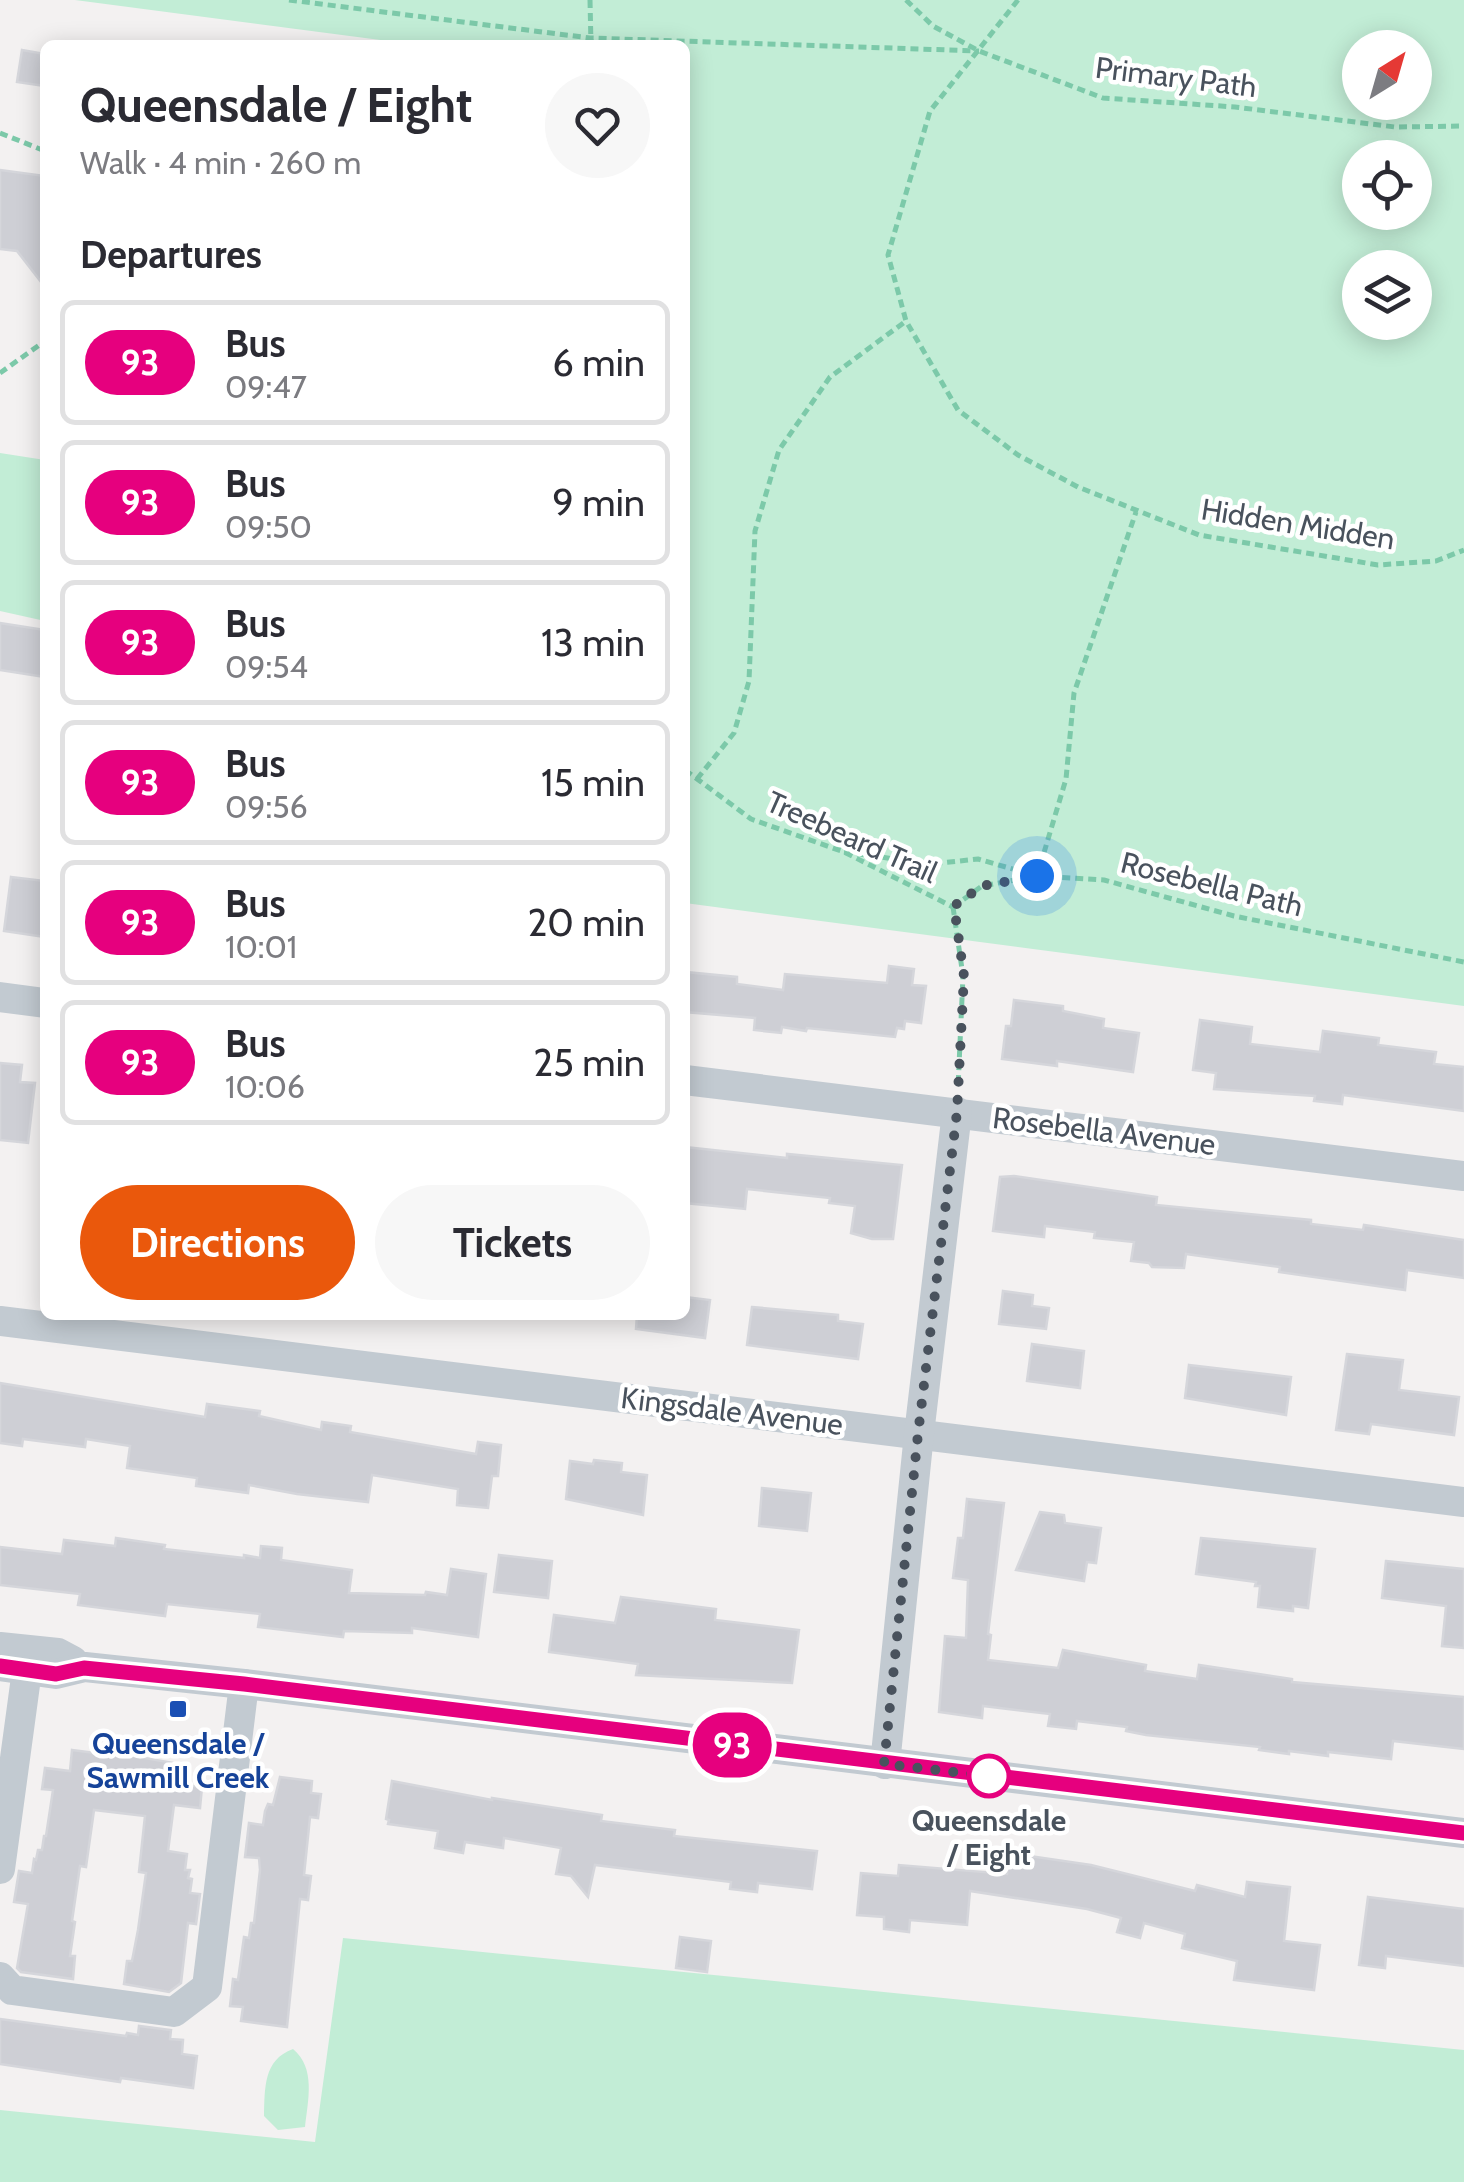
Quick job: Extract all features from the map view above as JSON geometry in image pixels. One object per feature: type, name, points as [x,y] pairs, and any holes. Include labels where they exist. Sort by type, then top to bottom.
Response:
[{"type":"street","points":[[0,997],[40,1001]]},
{"type":"street","name":"Rosebella Avenue","points":[[690,1081],[1464,1176]]},
{"type":"street","points":[[884,1764],[957,1112]]},
{"type":"street","name":"Kingsdale Avenue","points":[[0,1321],[1464,1502]]},
{"type":"street","points":[[0,1647],[58,1653],[84,1668]]},
{"type":"street","points":[[0,1870],[14,1668],[56,1674],[84,1668],[244,1684],[1464,1833]]},
{"type":"street","points":[[0,1976],[12,1990],[174,2012],[206,1987],[244,1684]]},
{"type":"path","points":[[289,0],[577,40]]},
{"type":"path","points":[[590,0],[591,40]]},
{"type":"path","name":"Primary Path","points":[[906,0],[932,26],[980,51],[1104,98],[1235,106],[1395,127],[1464,126]]},
{"type":"path","name":"Hidden Midden","points":[[1018,0],[930,111],[888,256],[906,321],[958,410],[1018,455],[1078,488],[1199,536],[1378,566],[1436,561],[1464,550]]},
{"type":"path","points":[[690,44],[980,51]]},
{"type":"path","points":[[0,133],[40,149]]},
{"type":"path","points":[[697,779],[734,733],[749,681],[755,531],[779,450],[830,377],[906,321]]},
{"type":"path","points":[[0,373],[40,345]]},
{"type":"path","points":[[844,852],[931,864],[978,859],[1037,876],[1066,779],[1074,693],[1136,512]]},
{"type":"path","name":"Treebeard Trail","points":[[690,774],[751,820],[844,852],[954,906]]},
{"type":"path","name":"Rosebella Path","points":[[954,906],[982,886],[1037,876],[1104,880],[1234,916],[1464,962]]},
{"type":"path","points":[[954,906],[964,976],[957,1112]]},
{"type":"green space","points":[[75,0],[1464,0],[1464,1006],[690,904],[690,40],[380,40]]},
{"type":"green space","points":[[0,453],[40,459],[40,620],[0,611]]},
{"type":"green space","points":[[343,1938],[1464,2050],[1464,2182],[0,2182],[0,2110],[315,2142]]},
{"type":"green space","points":[[293,2049],[308,2075],[305,2127],[278,2130],[264,2116],[266,2085],[276,2060]]},
{"type":"building","points":[[22,50],[40,53],[40,85],[17,82]]},
{"type":"building","points":[[0,170],[40,175],[40,281],[17,251],[0,249]]},
{"type":"building","points":[[0,623],[40,629],[40,676],[0,670]]},
{"type":"building","points":[[11,877],[40,880],[40,936],[4,931]]},
{"type":"building","points":[[889,966],[914,969],[912,985],[926,986],[921,1023],[905,1021],[904,1029],[897,1028],[895,1037],[807,1028],[806,1031],[782,1027],[781,1033],[754,1030],[755,1018],[690,1012],[690,972],[737,977],[737,984],[783,990],[785,974],[887,983]]},
{"type":"building","points":[[1014,1000],[1063,1006],[1063,1011],[1104,1019],[1103,1028],[1139,1033],[1133,1072],[1057,1061],[1057,1066],[1002,1059]]},
{"type":"building","points":[[1200,1020],[1252,1027],[1250,1044],[1320,1052],[1323,1031],[1379,1038],[1378,1045],[1436,1052],[1434,1064],[1464,1067],[1464,1111],[1343,1095],[1342,1104],[1314,1101],[1315,1096],[1214,1089],[1216,1073],[1193,1070]]},
{"type":"building","points":[[0,1063],[22,1065],[20,1082],[35,1083],[28,1143],[0,1140]]},
{"type":"building","points":[[690,1148],[902,1165],[893,1239],[851,1233],[855,1206],[829,1203],[830,1198],[747,1189],[745,1209],[690,1204]]},
{"type":"building","points":[[1000,1177],[1157,1197],[1156,1205],[1311,1220],[1311,1224],[1363,1230],[1364,1225],[1464,1240],[1464,1278],[1407,1270],[1405,1290],[1186,1254],[1184,1268],[1152,1267],[1149,1263],[1131,1261],[1134,1242],[1094,1238],[1095,1232],[1045,1226],[1044,1237],[993,1231]]},
{"type":"building","points":[[1003,1291],[1033,1295],[1032,1306],[1049,1308],[1046,1329],[999,1324]]},
{"type":"building","points":[[690,1298],[710,1300],[705,1338],[636,1329],[637,1320],[690,1320]]},
{"type":"building","points":[[752,1307],[838,1315],[838,1321],[863,1324],[858,1359],[747,1345]]},
{"type":"building","points":[[1032,1344],[1084,1351],[1080,1388],[1027,1381]]},
{"type":"building","points":[[1347,1354],[1403,1360],[1399,1390],[1459,1397],[1454,1435],[1371,1424],[1369,1434],[1336,1430]]},
{"type":"building","points":[[1189,1365],[1291,1377],[1286,1415],[1185,1398]]},
{"type":"building","points":[[0,1383],[205,1417],[207,1404],[260,1411],[259,1416],[321,1430],[322,1422],[351,1426],[350,1432],[476,1454],[478,1442],[501,1445],[498,1476],[492,1476],[488,1508],[457,1505],[458,1489],[372,1475],[368,1502],[249,1485],[248,1493],[196,1486],[197,1478],[127,1468],[130,1446],[86,1439],[85,1447],[23,1439],[22,1446],[0,1443]]},
{"type":"building","points":[[594,1460],[622,1463],[621,1472],[647,1475],[643,1515],[566,1499],[570,1461],[593,1464]]},
{"type":"building","points":[[762,1488],[811,1493],[807,1531],[759,1526]]},
{"type":"building","points":[[967,1499],[1004,1503],[988,1660],[1058,1668],[1063,1650],[1146,1665],[1145,1671],[1197,1679],[1199,1665],[1292,1682],[1464,1697],[1464,1749],[1393,1741],[1391,1759],[1328,1752],[1328,1756],[1289,1754],[1259,1750],[1260,1747],[1146,1735],[1126,1731],[1127,1727],[1077,1721],[1076,1729],[1048,1726],[1050,1714],[983,1706],[982,1718],[939,1712],[945,1636],[966,1638],[968,1580],[953,1578]]},
{"type":"building","points":[[1040,1512],[1064,1515],[1065,1523],[1101,1528],[1096,1563],[1087,1562],[1084,1581],[1016,1570]]},
{"type":"building","points":[[116,1538],[165,1545],[164,1549],[244,1558],[260,1558],[261,1546],[282,1548],[281,1560],[352,1570],[349,1593],[447,1595],[451,1569],[486,1574],[478,1637],[412,1628],[412,1633],[344,1631],[343,1637],[258,1627],[260,1614],[167,1604],[165,1616],[78,1605],[80,1594],[0,1585],[0,1547],[62,1554],[64,1540],[115,1546]]},
{"type":"building","points":[[1201,1538],[1315,1549],[1308,1608],[1293,1606],[1293,1611],[1258,1607],[1260,1586],[1255,1586],[1256,1582],[1196,1574]]},
{"type":"building","points":[[499,1555],[552,1561],[548,1598],[494,1592]]},
{"type":"building","points":[[1386,1561],[1464,1569],[1464,1648],[1442,1646],[1446,1606],[1382,1598]]},
{"type":"building","points":[[621,1597],[716,1609],[715,1620],[799,1630],[792,1683],[636,1675],[638,1664],[549,1652],[554,1615],[615,1623]]},
{"type":"building","points":[[72,1750],[111,1752],[179,1764],[177,1784],[202,1787],[200,1808],[174,1805],[168,1851],[187,1854],[185,1870],[190,1870],[188,1878],[192,1879],[190,1893],[200,1894],[196,1924],[188,1923],[181,1983],[169,1992],[124,1984],[127,1961],[132,1961],[146,1873],[139,1872],[145,1816],[94,1810],[86,1867],[80,1866],[72,1921],[73,1979],[21,1972],[17,1968],[28,1904],[14,1902],[19,1871],[32,1873],[34,1859],[46,1836],[53,1790],[42,1789],[45,1768],[70,1771]]},
{"type":"building","points":[[280,1777],[312,1781],[311,1793],[321,1794],[318,1818],[310,1817],[304,1875],[311,1876],[308,1900],[300,1899],[287,2027],[241,2021],[243,2007],[230,2006],[244,1937],[249,1938],[254,1923],[260,1870],[259,1858],[245,1857],[249,1823],[263,1825]]},
{"type":"building","points":[[392,1781],[602,1815],[601,1821],[675,1830],[674,1836],[817,1851],[812,1889],[758,1883],[757,1892],[730,1889],[731,1882],[595,1865],[588,1897],[571,1876],[556,1874],[561,1848],[504,1838],[503,1848],[465,1842],[463,1853],[435,1848],[438,1831],[388,1824]]},
{"type":"building","points":[[1009,1853],[1091,1865],[1195,1891],[1197,1885],[1245,1897],[1247,1882],[1290,1887],[1284,1941],[1320,1945],[1314,1990],[1234,1980],[1237,1961],[1182,1948],[1185,1934],[1144,1923],[1140,1938],[1117,1932],[1121,1918],[1087,1909],[970,1891],[967,1925],[910,1920],[909,1932],[884,1929],[884,1917],[857,1915],[861,1873],[898,1876],[899,1865],[1007,1874]]},
{"type":"building","points":[[1368,1897],[1464,1909],[1464,1966],[1386,1956],[1385,1968],[1359,1965]]},
{"type":"building","points":[[680,1937],[711,1941],[707,1972],[676,1968]]},
{"type":"building","points":[[0,2019],[126,2036],[138,2035],[139,2026],[171,2030],[170,2039],[183,2040],[182,2054],[197,2056],[193,2088],[121,2078],[120,2082],[0,2064]]},
{"type":"bus line","name":"93","points":[[0,1666],[56,1674],[84,1668],[244,1684],[1464,1833]]},
{"type":"place","name":"Queensdale / Sawmill Creek","points":[[178,1709]]},
{"type":"place","name":"Queensdale / Eight","points":[[989,1776]]},
{"type":"route","points":[[989,1776],[884,1764],[957,1112],[964,976],[954,906],[982,886],[1037,876]]}]
